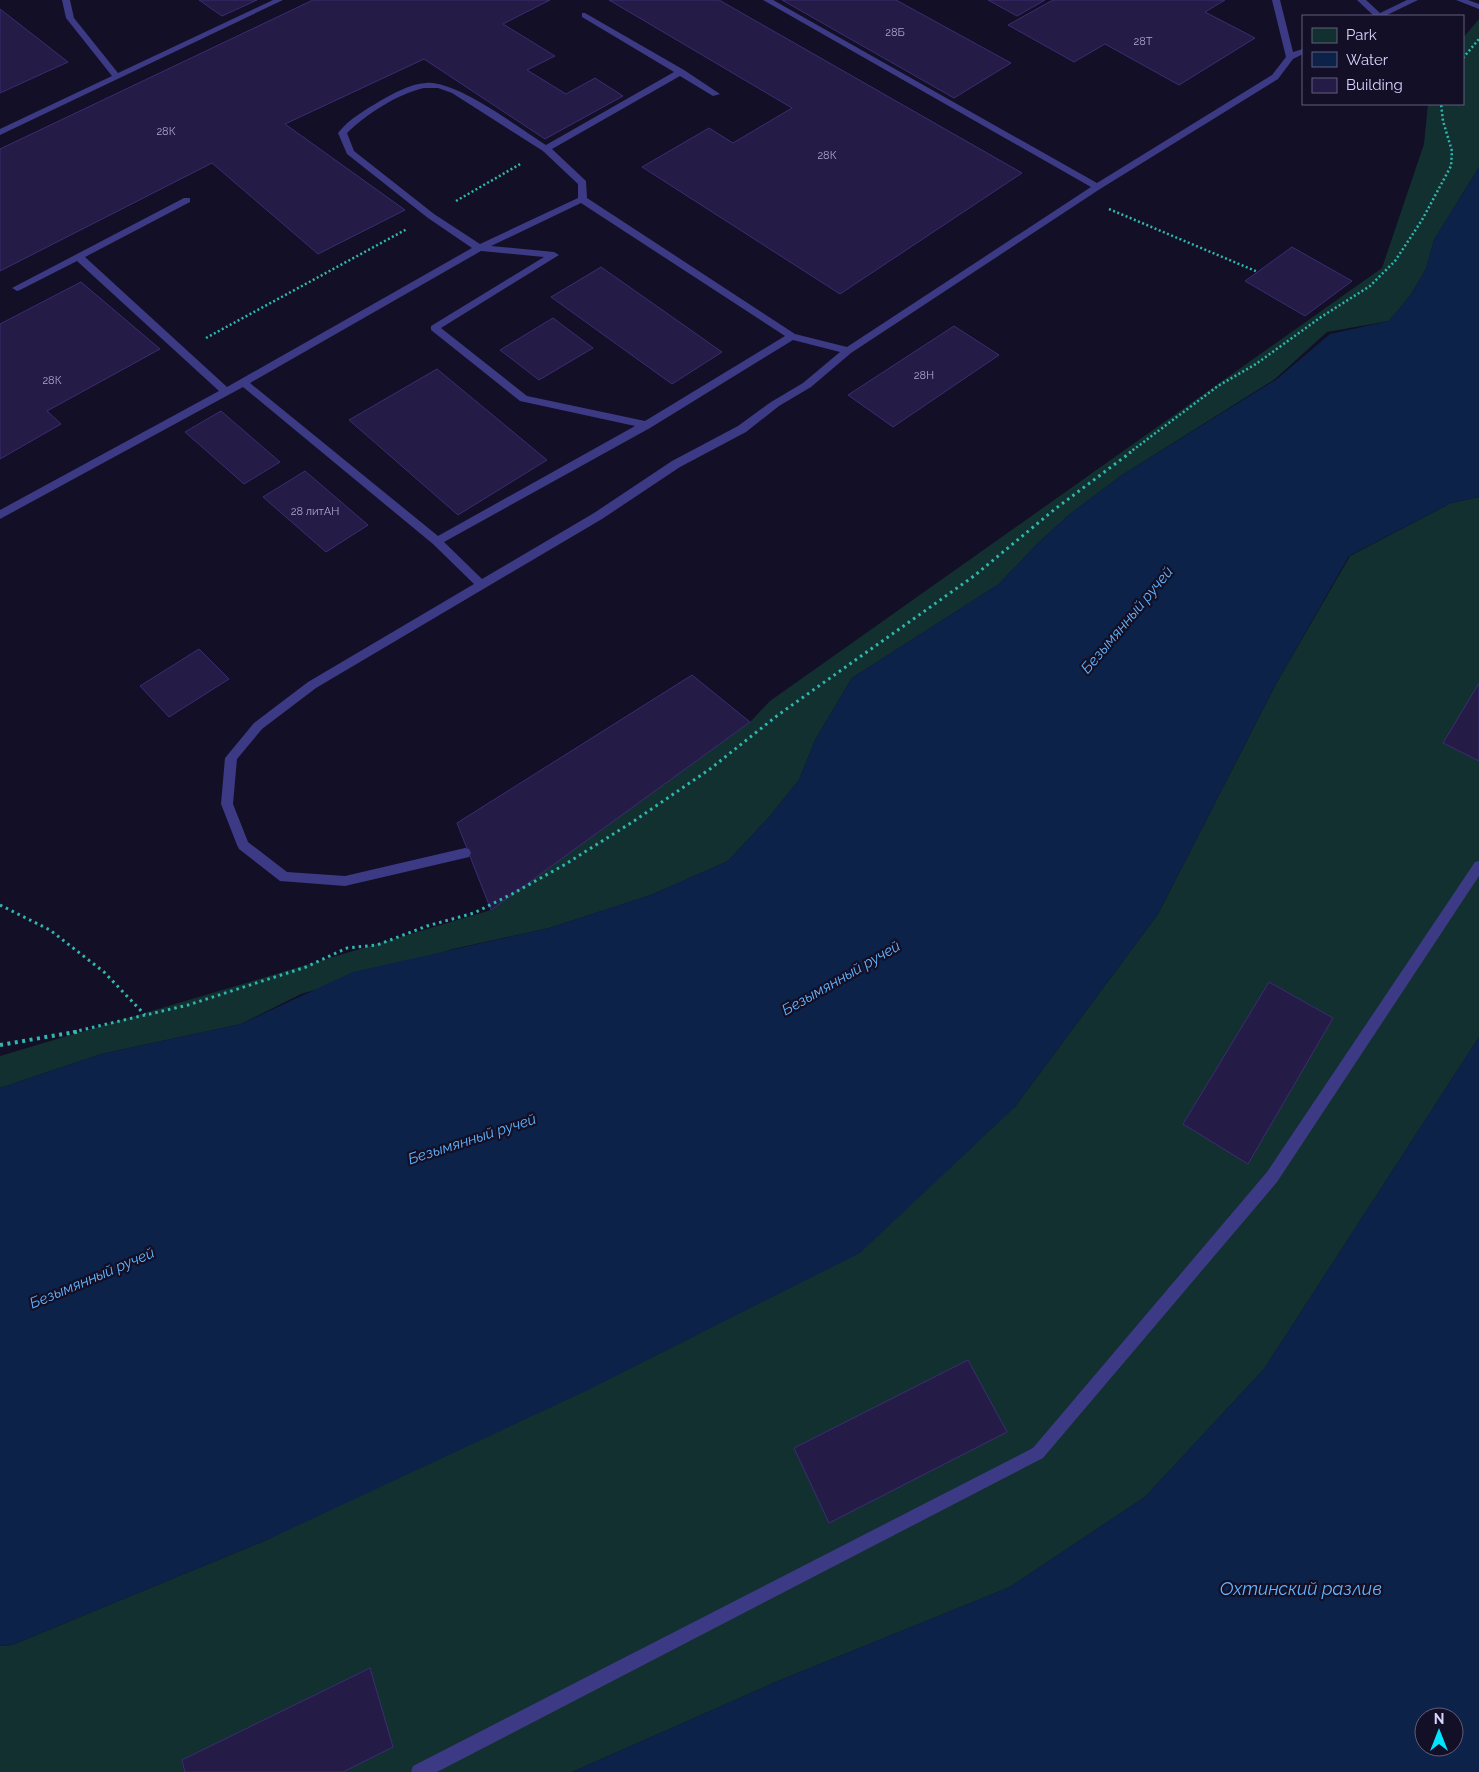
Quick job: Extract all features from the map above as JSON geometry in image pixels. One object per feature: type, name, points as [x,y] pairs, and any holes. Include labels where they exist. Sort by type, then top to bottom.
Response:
[{"type":"lane","points":[[66,0],[70,18],[118,77]]},
{"type":"lane","points":[[0,132],[279,0]]},
{"type":"lane","points":[[767,0],[1097,187]]},
{"type":"lane","points":[[1276,0],[1290,57]]},
{"type":"lane","points":[[1361,0],[1378,15]]},
{"type":"lane","points":[[1381,15],[1414,0]]},
{"type":"lane","points":[[1460,0],[1479,7]]},
{"type":"lane","points":[[585,14],[716,94]]},
{"type":"lane","points":[[465,853],[346,881],[284,877],[243,845],[228,804],[231,758],[258,726],[312,685],[598,516],[676,464],[742,429],[775,404],[807,385],[848,351],[1097,187],[1275,77],[1290,57],[1302,51]]},
{"type":"lane","points":[[546,148],[681,72]]},
{"type":"lane","points":[[582,198],[583,183],[546,148],[454,91],[432,85],[410,90],[355,119],[342,133],[350,152],[431,216],[479,248],[554,255],[434,328],[524,399],[646,425]]},
{"type":"lane","points":[[0,515],[226,392],[479,248],[582,198]]},
{"type":"lane","points":[[582,198],[792,336],[848,351]]},
{"type":"lane","points":[[17,288],[187,200]]},
{"type":"lane","points":[[78,256],[226,392]]},
{"type":"lane","points":[[437,541],[646,425],[792,336]]},
{"type":"lane","points":[[243,382],[437,541],[480,584]]},
{"type":"lane","points":[[419,1772],[1038,1453],[1272,1177],[1479,866]]},
{"type":"path","points":[[1464,57],[1479,39]]},
{"type":"path","points":[[0,1045],[97,1028],[188,1004],[306,967],[347,948],[377,945],[427,926],[474,912],[512,894],[564,865],[634,821],[710,769],[778,715],[974,576],[1055,509],[1218,386],[1256,364],[1321,317],[1370,286],[1395,261],[1422,220],[1451,166],[1452,151],[1442,120],[1442,105]]},
{"type":"path","points":[[182,351],[431,216],[546,148]]},
{"type":"path","points":[[1082,198],[1258,272]]},
{"type":"path","points":[[0,905],[50,930],[104,972],[145,1015]]},
{"type":"green space","points":[[1479,19],[1479,167],[1434,240],[1426,269],[1410,296],[1389,321],[1327,332],[1275,379],[1122,475],[1070,514],[1038,543],[999,584],[852,678],[815,740],[799,780],[770,816],[728,861],[651,895],[549,928],[453,949],[301,994],[241,1024],[101,1054],[0,1088],[0,1056],[491,910],[750,722],[770,701],[1382,268],[1424,144],[1428,105],[1464,105],[1464,37]]},
{"type":"green space","points":[[1479,497],[1479,1037],[1264,1369],[1145,1497],[1010,1587],[778,1681],[572,1772],[0,1772],[0,1646],[12,1645],[269,1539],[1014,1108],[1158,914],[1277,682],[1350,556],[1451,503]]},
{"type":"water","name":"Безымянный ручей","points":[[1479,167],[1479,497],[1451,503],[1349,556],[1277,682],[1158,914],[1014,1108],[860,1253],[588,1390],[269,1539],[12,1645],[0,1646],[0,1088],[101,1054],[241,1024],[353,972],[549,928],[651,895],[728,861],[770,816],[799,780],[815,740],[852,678],[999,584],[1038,543],[1070,514],[1122,475],[1277,379],[1330,334],[1389,321],[1410,296],[1426,269],[1434,240]]},
{"type":"water","name":"Охтинский разлив","points":[[1479,1037],[1479,1772],[572,1772],[778,1681],[1010,1587],[1145,1497],[1264,1369]]},
{"type":"building","points":[[199,0],[257,0],[222,16]]},
{"type":"building","points":[[313,0],[550,0],[503,24],[555,56],[527,70],[566,94],[595,78],[623,96],[545,139],[424,59],[285,124],[405,210],[318,254],[212,163],[0,271],[0,149]]},
{"type":"building","points":[[609,0],[719,0],[1022,173],[840,294],[642,167],[709,128],[733,143],[792,108]]},
{"type":"building","points":[[782,0],[896,0],[1011,63],[954,98]]},
{"type":"building","points":[[988,0],[1045,0],[1017,16]]},
{"type":"building","points":[[1053,0],[1225,0],[1205,12],[1255,38],[1179,85],[1105,44],[1074,62],[1008,25]]},
{"type":"building","points":[[0,9],[68,62],[0,93]]},
{"type":"building","points":[[1292,247],[1352,281],[1305,316],[1245,281]]},
{"type":"building","points":[[601,267],[722,352],[672,384],[551,297]]},
{"type":"building","points":[[81,282],[160,349],[47,411],[61,424],[0,459],[0,324]]},
{"type":"building","points":[[553,318],[593,348],[539,380],[500,350]]},
{"type":"building","points":[[954,326],[999,355],[893,427],[848,395]]},
{"type":"building","points":[[437,369],[547,460],[458,515],[349,420]]},
{"type":"building","points":[[221,411],[280,462],[244,484],[185,432]]},
{"type":"building","points":[[305,471],[368,525],[326,552],[263,497]]},
{"type":"building","points":[[199,649],[229,679],[169,717],[140,686]]},
{"type":"building","points":[[692,675],[750,722],[491,910],[457,823]]},
{"type":"building","points":[[1479,683],[1479,761],[1443,743]]},
{"type":"building","points":[[1269,982],[1333,1018],[1248,1164],[1183,1124]]},
{"type":"building","points":[[968,1360],[1007,1432],[829,1523],[794,1448]]},
{"type":"building","points":[[370,1668],[393,1747],[343,1772],[185,1772],[182,1760]]}]
